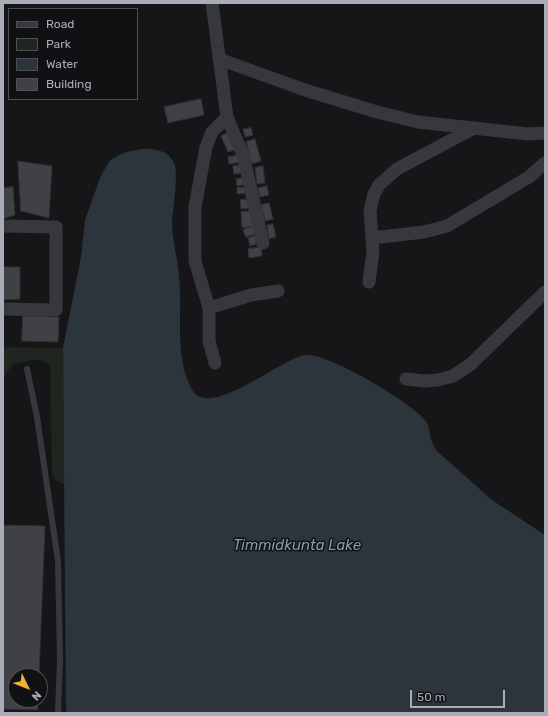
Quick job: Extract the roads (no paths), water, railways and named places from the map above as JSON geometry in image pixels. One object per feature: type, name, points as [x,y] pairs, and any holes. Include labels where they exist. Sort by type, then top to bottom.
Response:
[{"type":"street","points":[[212,3],[227,117],[243,155],[263,243]]},
{"type":"street","points":[[219,59],[305,90],[377,112],[418,122],[528,134],[545,133]]},
{"type":"street","points":[[215,363],[209,341],[209,308],[195,261],[195,207],[206,147],[212,132],[227,117]]},
{"type":"street","points":[[369,282],[373,252],[372,203],[374,194],[383,181],[397,169],[474,128]]},
{"type":"street","points":[[372,238],[424,232],[447,226],[529,177],[545,163]]},
{"type":"street","points":[[3,226],[56,227],[56,310],[3,309]]},
{"type":"street","points":[[209,308],[251,295],[278,291]]},
{"type":"street","points":[[406,378],[425,381],[438,380],[454,376],[471,364],[545,292]]},
{"type":"lane","points":[[27,369],[37,417],[58,562],[60,659],[58,713]]},
{"type":"water","name":"Timmidkunta Lake","points":[[141,149],[159,150],[167,154],[173,161],[175,167],[176,183],[172,226],[179,277],[181,348],[186,375],[191,388],[200,397],[213,398],[228,393],[246,385],[295,358],[306,355],[317,356],[332,362],[350,370],[387,391],[416,411],[427,423],[432,443],[438,452],[492,500],[545,535],[545,713],[66,713],[63,348],[81,257],[85,220],[100,178],[110,160],[126,152]]}]
